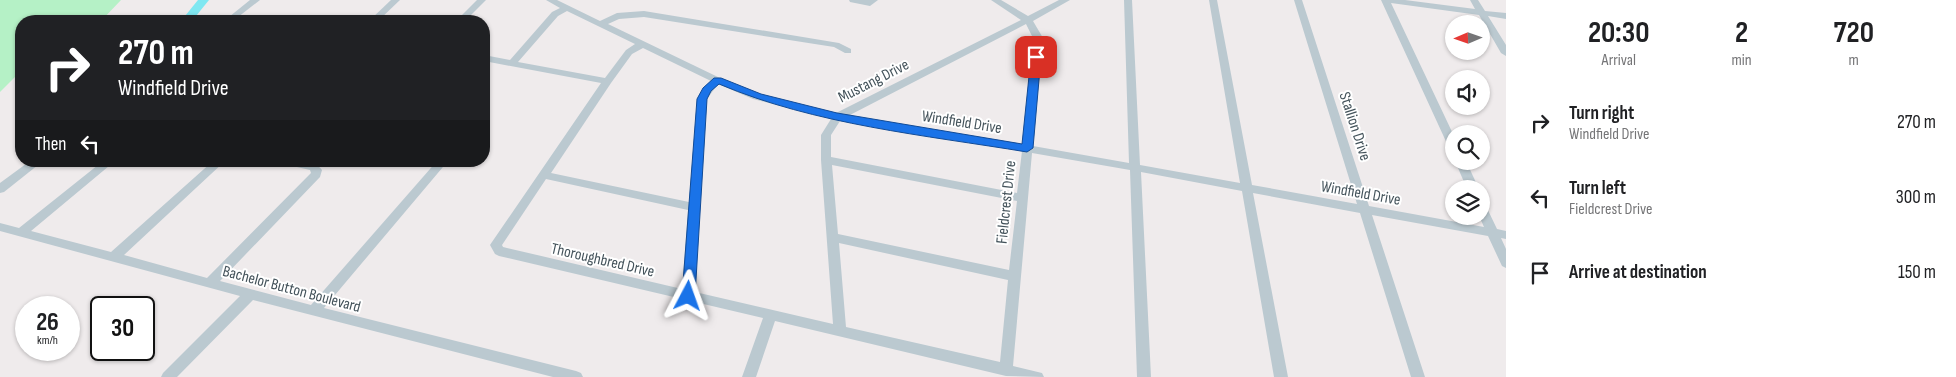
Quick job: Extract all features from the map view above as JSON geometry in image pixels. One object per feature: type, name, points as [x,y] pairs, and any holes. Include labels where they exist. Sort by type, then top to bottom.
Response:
[{"type":"street","points":[[236,15],[256,0]]},
{"type":"street","points":[[379,15],[396,0]]},
{"type":"street","points":[[466,15],[482,0]]},
{"type":"street","name":"Windfield Drive","points":[[550,0],[717,80],[758,96],[837,117],[1027,148],[1506,235]]},
{"type":"street","points":[[853,0],[872,1]]},
{"type":"street","points":[[995,0],[1028,20]]},
{"type":"street","name":"Mustang Drive","points":[[840,332],[826,160],[826,134],[837,117],[1066,0]]},
{"type":"street","points":[[1128,0],[1144,377]]},
{"type":"street","points":[[1214,0],[1281,377]]},
{"type":"street","name":"Stallion Drive","points":[[1298,0],[1418,377]]},
{"type":"street","points":[[1385,0],[1506,16]]},
{"type":"street","points":[[1385,0],[1445,129]]},
{"type":"street","points":[[1474,0],[1506,53]]},
{"type":"street","points":[[512,63],[555,14],[567,8]]},
{"type":"street","points":[[601,24],[617,16],[644,14],[836,44],[848,50]]},
{"type":"street","name":"Fieldcrest Drive","points":[[1006,370],[1038,38],[1037,32],[1028,20]]},
{"type":"street","name":"Thoroughbred Drive","points":[[643,44],[629,52],[608,81],[496,245],[499,251],[1037,377]]},
{"type":"street","points":[[490,59],[608,81]]},
{"type":"street","points":[[688,296],[702,99],[707,90],[717,80]]},
{"type":"street","points":[[826,160],[1023,198]]},
{"type":"street","points":[[0,190],[30,167]]},
{"type":"street","points":[[22,232],[103,167]]},
{"type":"street","points":[[114,257],[213,167]]},
{"type":"street","points":[[210,283],[316,174],[317,170],[314,167]]},
{"type":"street","points":[[314,311],[438,167]]},
{"type":"street","points":[[543,175],[694,207]]},
{"type":"street","points":[[1489,225],[1506,263]]},
{"type":"street","name":"Bachelor Button Boulevard","points":[[0,227],[314,311],[576,377]]},
{"type":"street","points":[[832,237],[1014,276]]},
{"type":"street","points":[[168,377],[250,294]]},
{"type":"street","points":[[749,377],[771,315]]},
{"type":"green space","points":[[0,0],[121,0],[107,15],[15,15],[15,77],[0,92]]},
{"type":"waterway","points":[[191,15],[204,0]]},
{"type":"route","points":[[688,296],[702,99],[707,90],[717,80],[758,96],[837,117],[1027,148],[1036,57]]}]
